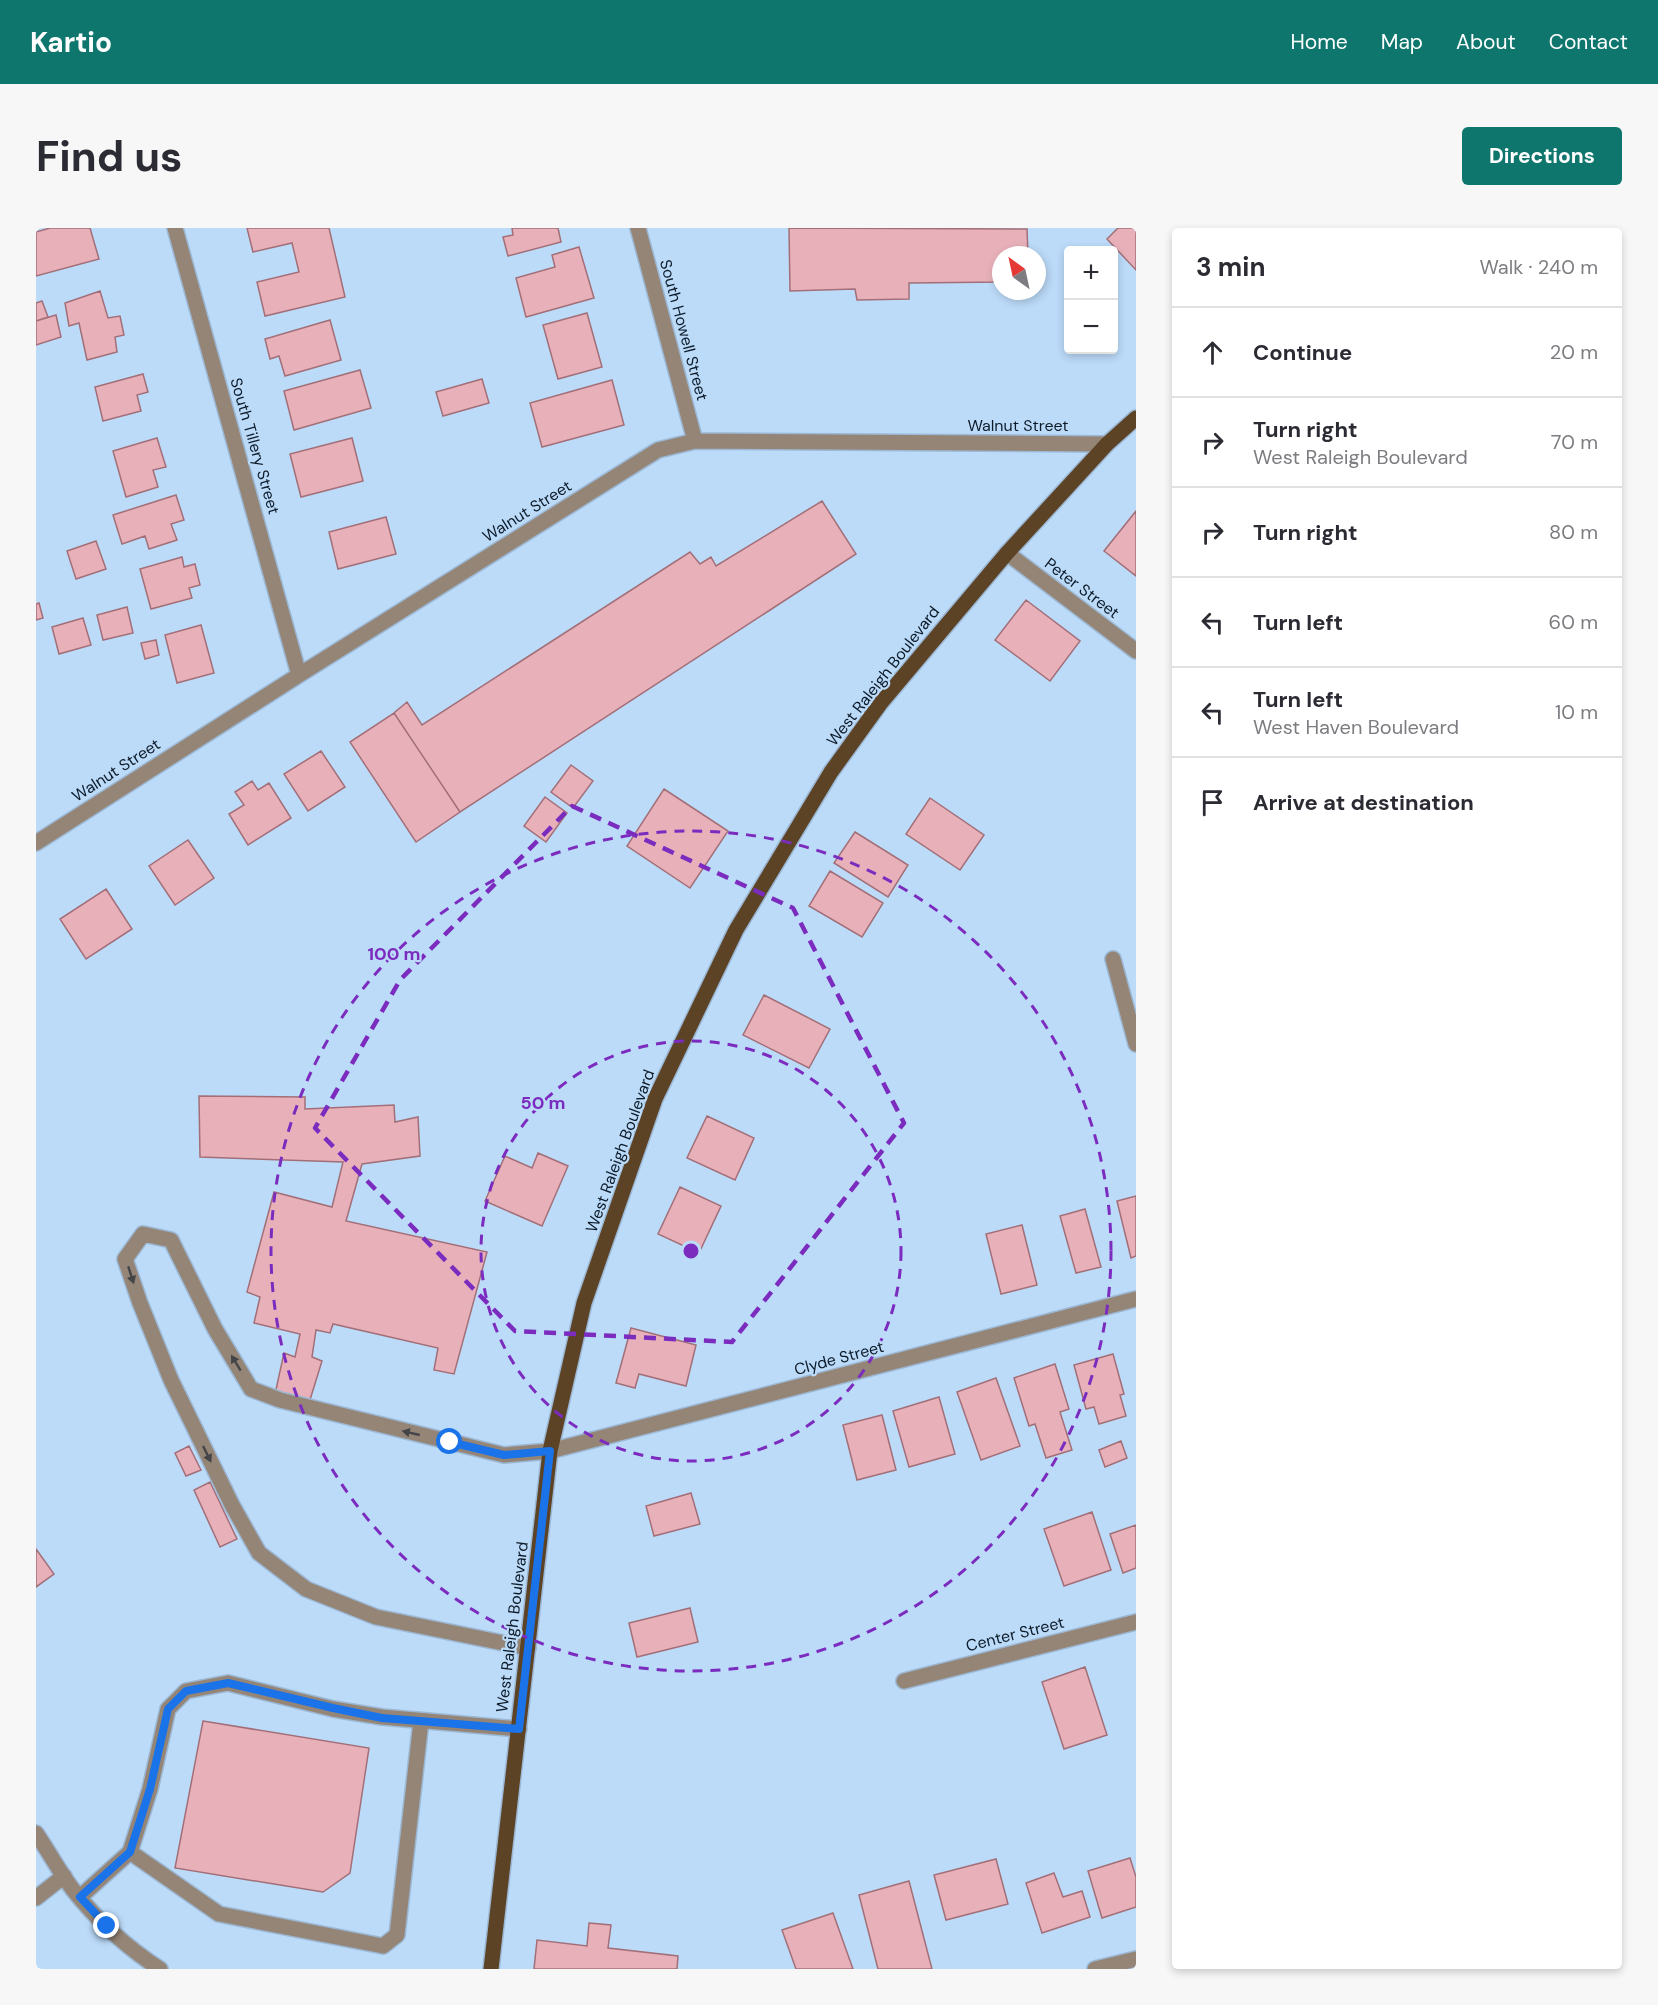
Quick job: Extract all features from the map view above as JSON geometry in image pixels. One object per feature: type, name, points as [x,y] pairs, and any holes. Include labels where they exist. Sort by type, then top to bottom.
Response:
[{"type":"main road","name":"West Raleigh Boulevard","points":[[491,1969],[550,1451],[584,1303],[655,1098],[736,930],[831,772],[880,704],[1006,553],[1107,444],[1136,418]]},
{"type":"street","name":"South Tillery Street","points":[[175,228],[299,675]]},
{"type":"street","name":"South Howell Street","points":[[638,228],[694,441]]},
{"type":"street","name":"Walnut Street","points":[[36,843],[658,450],[694,441],[1107,444]]},
{"type":"street","name":"Peter Street","points":[[1006,553],[1136,651]]},
{"type":"street","points":[[1113,959],[1136,1044]]},
{"type":"street","name":"Clyde Street","points":[[528,1648],[376,1617],[306,1589],[259,1553],[232,1505],[171,1380],[140,1303],[125,1259],[142,1234],[171,1240],[215,1329],[251,1389],[279,1400],[504,1455],[550,1451],[1136,1299]]},
{"type":"street","name":"Center Street","points":[[904,1681],[1136,1622]]},
{"type":"street","points":[[80,1897],[130,1852],[150,1789],[168,1709],[186,1691],[228,1683],[382,1718],[519,1729]]},
{"type":"street","points":[[130,1852],[219,1914],[383,1946],[397,1935],[421,1721]]},
{"type":"street","points":[[36,1833],[80,1897],[115,1934],[140,1956],[160,1969]]},
{"type":"street","points":[[36,1898],[64,1876]]},
{"type":"street","points":[[1095,1969],[1136,1959]]},
{"type":"highlighted area","points":[[572,806],[793,908],[904,1123],[732,1342],[515,1331],[315,1128],[400,980]]},
{"type":"building","points":[[50,228],[90,228],[99,259],[36,276],[36,232]]},
{"type":"building","points":[[247,228],[329,228],[345,297],[265,316],[257,282],[299,272],[292,243],[253,252]]},
{"type":"building","points":[[512,228],[558,228],[561,242],[508,256],[503,237],[513,235]]},
{"type":"building","points":[[789,228],[1027,229],[1028,246],[992,246],[992,282],[909,283],[909,299],[857,300],[855,289],[790,291]]},
{"type":"building","points":[[1118,228],[1136,228],[1136,270],[1118,251],[1118,246],[1114,246],[1107,239]]},
{"type":"building","points":[[579,247],[594,298],[526,317],[516,278],[555,267],[552,255]]},
{"type":"building","points":[[100,291],[108,318],[120,316],[124,335],[115,337],[117,352],[87,360],[79,323],[69,326],[65,303]]},
{"type":"building","points":[[42,301],[48,317],[36,321],[36,303]]},
{"type":"building","points":[[587,313],[602,367],[558,379],[543,325]]},
{"type":"building","points":[[56,315],[61,337],[36,345],[36,321]]},
{"type":"building","points":[[330,320],[341,360],[285,376],[279,356],[270,359],[265,339]]},
{"type":"building","points":[[360,370],[371,408],[294,430],[284,391]]},
{"type":"building","points":[[143,374],[148,392],[137,395],[141,411],[103,421],[95,387]]},
{"type":"building","points":[[482,379],[489,403],[443,416],[436,392]]},
{"type":"building","points":[[612,380],[624,425],[542,447],[530,403]]},
{"type":"building","points":[[157,438],[166,467],[153,470],[158,487],[126,497],[113,451]]},
{"type":"building","points":[[352,438],[363,481],[301,497],[290,454]]},
{"type":"building","points":[[176,495],[184,520],[171,524],[177,540],[149,549],[145,536],[122,544],[113,515]]},
{"type":"building","points":[[822,501],[856,554],[460,812],[394,713],[407,702],[422,725],[690,552],[700,564],[711,557],[716,566]]},
{"type":"building","points":[[1136,511],[1136,576],[1104,551]]},
{"type":"building","points":[[386,517],[396,554],[338,569],[329,532]]},
{"type":"building","points":[[96,541],[106,569],[76,579],[67,551]]},
{"type":"building","points":[[182,557],[184,567],[195,564],[200,585],[189,588],[192,598],[151,609],[140,569]]},
{"type":"building","points":[[1026,600],[1080,641],[1050,681],[995,640]]},
{"type":"building","points":[[39,603],[43,618],[36,620],[36,604]]},
{"type":"building","points":[[127,607],[133,633],[103,640],[97,615]]},
{"type":"building","points":[[83,618],[91,645],[59,654],[52,627]]},
{"type":"building","points":[[201,625],[214,673],[177,683],[165,635]]},
{"type":"building","points":[[156,640],[159,655],[145,659],[141,643]]},
{"type":"building","points":[[394,713],[460,812],[416,842],[350,742]]},
{"type":"building","points":[[321,751],[345,787],[308,811],[284,774]]},
{"type":"building","points":[[571,765],[593,781],[573,808],[551,792]]},
{"type":"building","points":[[252,781],[258,790],[269,783],[291,818],[248,845],[229,814],[244,805],[235,792]]},
{"type":"building","points":[[664,789],[728,831],[690,888],[627,846]]},
{"type":"building","points":[[545,797],[567,813],[546,842],[524,826]]},
{"type":"building","points":[[930,798],[984,835],[960,870],[906,834]]},
{"type":"building","points":[[855,832],[908,865],[888,897],[834,863]]},
{"type":"building","points":[[188,840],[214,878],[175,905],[149,866]]},
{"type":"building","points":[[830,871],[883,903],[862,937],[809,906]]},
{"type":"building","points":[[106,889],[132,929],[86,959],[60,919]]},
{"type":"building","points":[[764,995],[830,1029],[809,1068],[743,1035]]},
{"type":"building","points":[[199,1096],[305,1097],[305,1109],[394,1105],[395,1122],[418,1117],[420,1156],[362,1164],[346,1221],[487,1252],[454,1374],[434,1370],[438,1348],[333,1324],[330,1333],[316,1330],[312,1357],[322,1361],[309,1403],[275,1394],[284,1353],[295,1357],[300,1334],[254,1323],[260,1297],[247,1292],[274,1192],[332,1207],[343,1162],[200,1157]]},
{"type":"building","points":[[707,1116],[754,1138],[735,1180],[687,1158]]},
{"type":"building","points":[[538,1153],[568,1166],[542,1226],[485,1201],[505,1156],[532,1168]]},
{"type":"building","points":[[680,1187],[721,1206],[699,1253],[658,1234]]},
{"type":"building","points":[[1136,1196],[1136,1256],[1131,1258],[1117,1201]]},
{"type":"building","points":[[1085,1209],[1101,1267],[1076,1273],[1060,1216]]},
{"type":"building","points":[[1022,1225],[1037,1285],[1001,1294],[986,1234]]},
{"type":"building","points":[[631,1328],[696,1345],[686,1386],[639,1374],[635,1388],[616,1383]]},
{"type":"building","points":[[1113,1354],[1124,1394],[1120,1395],[1126,1416],[1099,1424],[1094,1407],[1086,1409],[1074,1365]]},
{"type":"building","points":[[1055,1364],[1069,1409],[1060,1412],[1072,1450],[1046,1458],[1035,1424],[1029,1426],[1014,1378]]},
{"type":"building","points":[[996,1378],[1020,1446],[981,1460],[957,1392]]},
{"type":"building","points":[[939,1397],[955,1454],[909,1467],[893,1411]]},
{"type":"building","points":[[882,1415],[896,1470],[857,1480],[843,1425]]},
{"type":"building","points":[[1121,1441],[1127,1458],[1105,1467],[1099,1450]]},
{"type":"building","points":[[189,1446],[201,1470],[186,1476],[175,1453]]},
{"type":"building","points":[[210,1482],[237,1539],[220,1547],[194,1490]]},
{"type":"building","points":[[691,1493],[700,1524],[654,1536],[646,1506]]},
{"type":"building","points":[[1092,1512],[1111,1570],[1064,1586],[1044,1529]]},
{"type":"building","points":[[1136,1525],[1136,1568],[1123,1573],[1110,1534]]},
{"type":"building","points":[[36,1549],[54,1574],[36,1587]]},
{"type":"building","points":[[690,1608],[698,1642],[637,1657],[629,1623]]},
{"type":"building","points":[[1085,1667],[1107,1735],[1064,1749],[1042,1682]]},
{"type":"building","points":[[203,1721],[369,1748],[350,1873],[323,1892],[175,1868]]},
{"type":"building","points":[[1130,1858],[1136,1877],[1136,1907],[1102,1918],[1088,1871]]},
{"type":"building","points":[[996,1859],[1008,1904],[946,1920],[934,1875]]},
{"type":"building","points":[[1054,1873],[1063,1897],[1082,1891],[1090,1917],[1042,1933],[1026,1883]]},
{"type":"building","points":[[909,1881],[932,1969],[878,1969],[859,1895]]},
{"type":"building","points":[[833,1913],[853,1969],[796,1969],[782,1930]]},
{"type":"building","points":[[589,1923],[611,1925],[608,1948],[678,1956],[677,1969],[534,1969],[537,1940],[587,1946]]},
{"type":"route","points":[[107,1926],[80,1897],[130,1852],[150,1789],[168,1709],[186,1691],[228,1683],[382,1718],[519,1729],[550,1451],[504,1455],[450,1442]]}]
